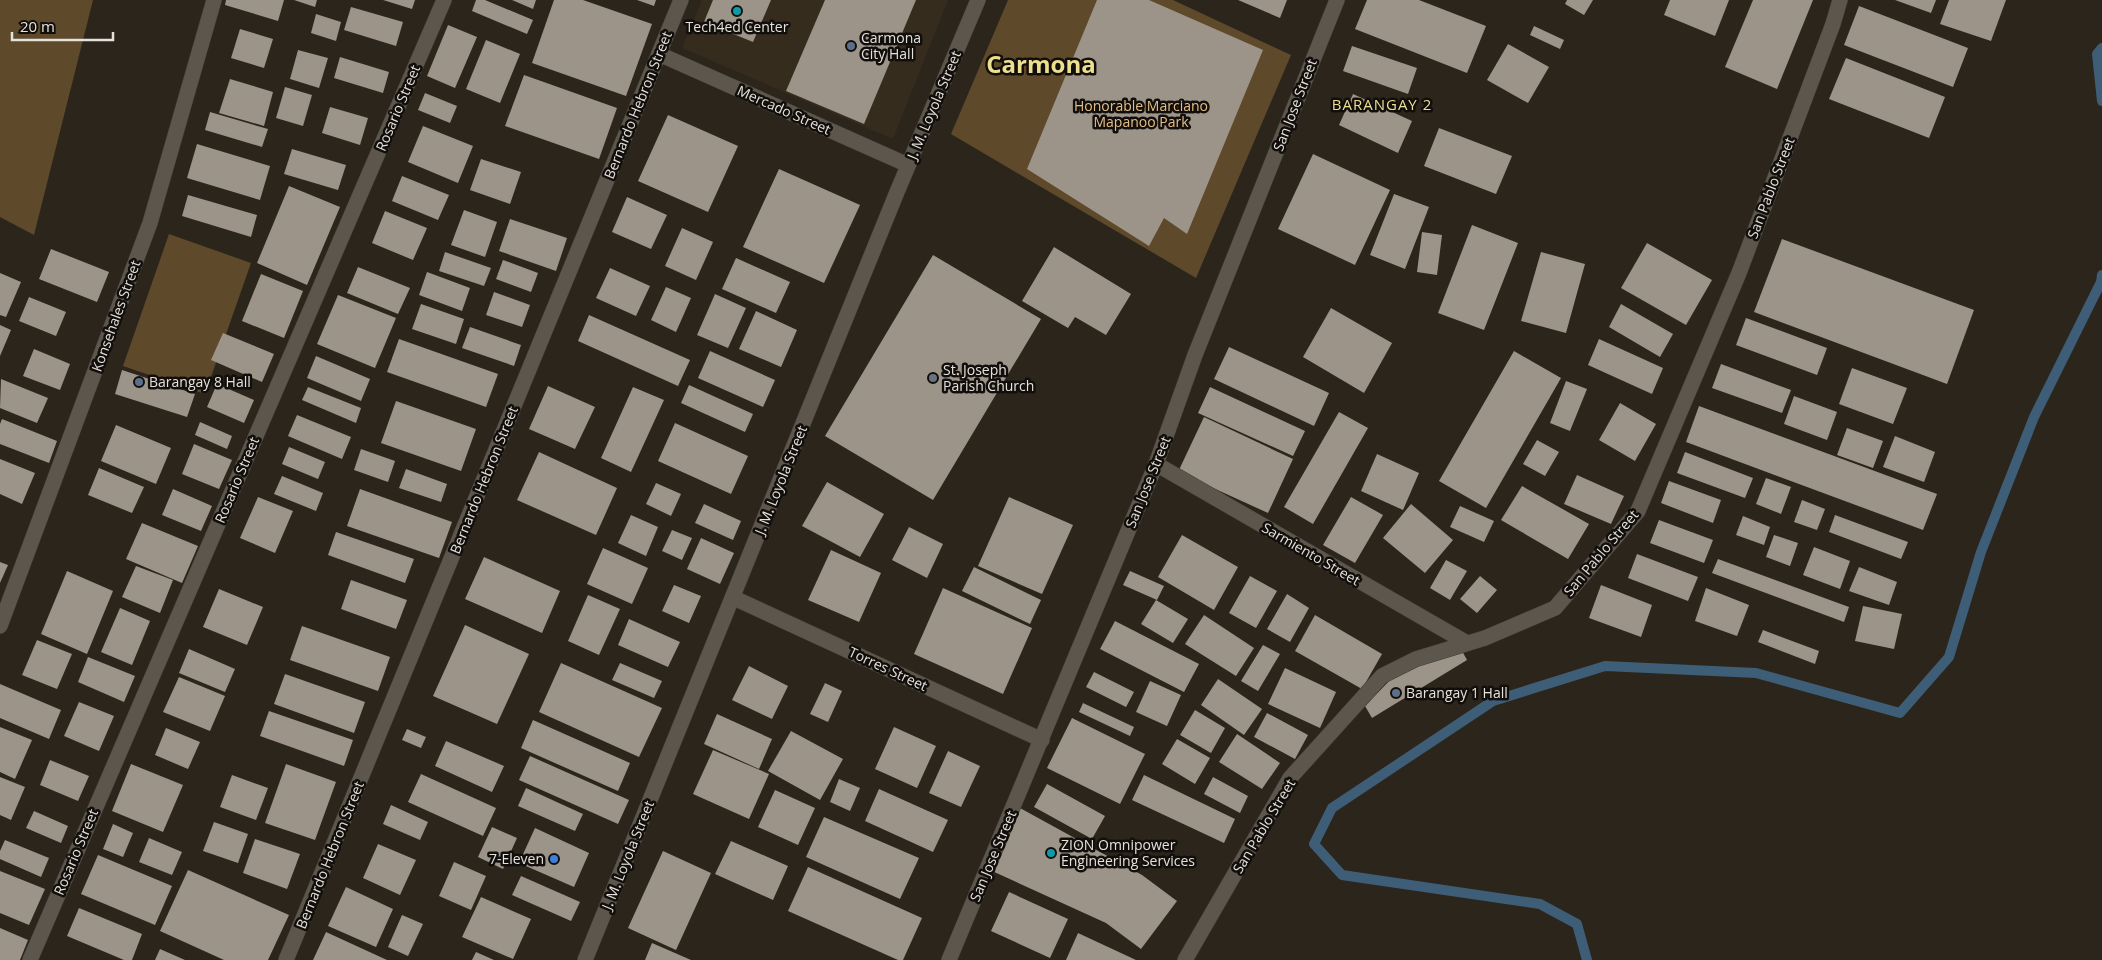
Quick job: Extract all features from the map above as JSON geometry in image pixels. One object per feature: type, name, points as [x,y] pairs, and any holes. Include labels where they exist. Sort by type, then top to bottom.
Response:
[{"type":"street","name":"Konsehales Street","points":[[0,626],[150,223],[214,0]]},
{"type":"street","name":"Rosario Street","points":[[30,960],[444,0]]},
{"type":"street","name":"Bernardo Hebron Street","points":[[286,960],[681,0]]},
{"type":"street","name":"J. M. Loyola Street","points":[[585,960],[734,598],[908,165],[978,0]]},
{"type":"street","name":"San Jose Street","points":[[949,960],[1156,464],[1195,355],[1337,0]]},
{"type":"street","name":"San Pablo Street","points":[[1184,960],[1290,778],[1382,676],[1416,659],[1485,638],[1555,608],[1638,511],[1738,273],[1833,24],[1840,0]]},
{"type":"street","name":"Mercado Street","points":[[659,54],[908,165]]},
{"type":"street","name":"Sarmiento Street","points":[[1156,464],[1467,643]]},
{"type":"street","name":"Torres Street","points":[[734,598],[1042,740]]},
{"type":"shaded area","points":[[702,0],[948,0],[893,139],[682,48]]},
{"type":"green space","points":[[0,0],[93,0],[34,235],[0,217]]},
{"type":"green space","name":"Honorable Marciano Mapanoo Park","points":[[1008,0],[1173,0],[1291,55],[1196,278],[951,134]]},
{"type":"green space","points":[[169,234],[251,263],[205,394],[123,366]]},
{"type":"building","points":[[226,0],[284,0],[278,21],[225,5]]},
{"type":"building","points":[[294,0],[317,0],[315,7]]},
{"type":"building","points":[[383,0],[415,0],[412,9]]},
{"type":"building","points":[[476,0],[485,0],[533,20],[527,34],[472,11]]},
{"type":"building","points":[[512,0],[536,0],[533,9]]},
{"type":"building","points":[[554,0],[583,0],[652,24],[626,96],[532,63]]},
{"type":"building","points":[[637,0],[656,0],[654,6]]},
{"type":"building","name":"Tech4ed Center","points":[[713,0],[771,0],[753,42],[704,22]]},
{"type":"building","name":"Carmona City Hall","points":[[825,0],[916,0],[864,124],[786,91]]},
{"type":"building","name":"Honorable Marciano Mapanoo Park","points":[[1097,0],[1149,0],[1263,50],[1187,234],[1164,218],[1149,246],[1027,169]]},
{"type":"building","points":[[1238,0],[1287,0],[1280,18]]},
{"type":"building","points":[[1367,0],[1419,0],[1486,26],[1467,73],[1355,29]]},
{"type":"building","points":[[1567,0],[1593,0],[1584,15],[1565,4]]},
{"type":"building","points":[[1670,0],[1729,0],[1715,36],[1664,15]]},
{"type":"building","points":[[1753,0],[1813,0],[1777,89],[1725,67]]},
{"type":"building","points":[[1895,0],[1936,0],[1931,13]]},
{"type":"building","points":[[1949,0],[2006,0],[1991,41],[1940,24]]},
{"type":"building","points":[[1859,6],[1968,48],[1953,87],[1844,45]]},
{"type":"building","points":[[351,7],[403,22],[396,46],[344,30]]},
{"type":"building","points":[[316,14],[341,22],[336,41],[311,33]]},
{"type":"building","points":[[448,25],[477,37],[455,88],[427,76]]},
{"type":"building","points":[[1534,26],[1564,40],[1560,49],[1530,35]]},
{"type":"building","points":[[240,29],[273,39],[264,68],[231,58]]},
{"type":"building","points":[[486,40],[520,54],[500,103],[466,89]]},
{"type":"building","points":[[1508,44],[1549,67],[1528,103],[1487,80]]},
{"type":"building","points":[[1352,46],[1417,68],[1408,94],[1343,71]]},
{"type":"building","points":[[298,50],[328,58],[319,88],[290,79]]},
{"type":"building","points":[[340,57],[389,72],[383,93],[334,78]]},
{"type":"building","points":[[1846,58],[1945,97],[1929,138],[1829,99]]},
{"type":"building","points":[[524,75],[617,108],[599,159],[505,126]]},
{"type":"building","points":[[230,79],[273,92],[264,126],[219,113]]},
{"type":"building","points":[[285,87],[312,95],[303,126],[276,118]]},
{"type":"building","points":[[425,93],[457,106],[450,123],[418,110]]},
{"type":"building","points":[[1353,94],[1412,121],[1398,153],[1339,125]]},
{"type":"building","points":[[330,107],[368,118],[360,145],[322,133]]},
{"type":"building","points":[[210,112],[268,129],[262,147],[205,130]]},
{"type":"building","points":[[668,115],[738,146],[708,212],[638,181]]},
{"type":"building","points":[[423,126],[473,146],[458,183],[408,162]]},
{"type":"building","points":[[1439,128],[1512,156],[1496,194],[1424,166]]},
{"type":"building","points":[[197,144],[270,166],[260,200],[187,178]]},
{"type":"building","points":[[292,149],[346,165],[338,190],[284,174]]},
{"type":"building","points":[[1313,154],[1390,190],[1355,265],[1278,229]]},
{"type":"building","points":[[481,159],[521,172],[510,204],[470,190]]},
{"type":"building","points":[[779,169],[860,205],[824,283],[743,247]]},
{"type":"building","points":[[402,176],[449,195],[438,220],[392,201]]},
{"type":"building","points":[[289,186],[340,207],[307,285],[257,263]]},
{"type":"building","points":[[1394,194],[1429,207],[1405,269],[1370,255]]},
{"type":"building","points":[[188,195],[257,215],[251,237],[182,216]]},
{"type":"building","points":[[627,197],[667,215],[651,249],[612,232]]},
{"type":"building","points":[[464,210],[497,222],[485,257],[451,245]]},
{"type":"building","points":[[385,211],[427,228],[413,260],[372,243]]},
{"type":"building","points":[[510,219],[567,238],[556,271],[499,251]]},
{"type":"building","points":[[1472,225],[1518,243],[1484,330],[1438,313]]},
{"type":"building","points":[[682,228],[713,242],[696,280],[665,266]]},
{"type":"building","points":[[1422,232],[1442,235],[1437,275],[1417,272]]},
{"type":"building","points":[[1782,239],[1974,310],[1947,384],[1754,312]]},
{"type":"building","points":[[1647,243],[1712,280],[1686,325],[1621,288]]},
{"type":"building","points":[[1054,247],[1131,294],[1106,335],[1075,317],[1068,328],[1022,301]]},
{"type":"building","points":[[51,249],[109,272],[97,302],[39,279]]},
{"type":"building","points":[[445,252],[491,268],[484,286],[439,271]]},
{"type":"building","points":[[1541,252],[1585,264],[1566,333],[1521,321]]},
{"type":"building","name":"St. Joseph Parish Church","points":[[933,255],[1041,319],[933,500],[825,436]]},
{"type":"building","points":[[736,258],[790,282],[776,313],[722,289]]},
{"type":"building","points":[[503,260],[538,273],[531,292],[496,279]]},
{"type":"building","points":[[358,267],[410,288],[398,314],[347,293]]},
{"type":"building","points":[[610,268],[650,286],[636,316],[596,298]]},
{"type":"building","points":[[427,272],[470,288],[462,311],[419,295]]},
{"type":"building","points":[[0,273],[21,282],[6,317],[0,315]]},
{"type":"building","points":[[261,274],[303,291],[284,338],[242,321]]},
{"type":"building","points":[[666,287],[691,298],[676,332],[651,320]]},
{"type":"building","points":[[494,292],[530,305],[522,327],[486,315]]},
{"type":"building","points":[[715,294],[746,308],[728,348],[697,335]]},
{"type":"building","points":[[338,295],[396,318],[375,368],[317,344]]},
{"type":"building","points":[[29,297],[66,312],[56,336],[19,321]]},
{"type":"building","points":[[421,304],[464,319],[456,344],[412,329]]},
{"type":"building","points":[[1621,304],[1673,334],[1660,357],[1609,327]]},
{"type":"building","points":[[1331,308],[1392,343],[1364,393],[1303,357]]},
{"type":"building","points":[[756,311],[797,330],[781,367],[739,349]]},
{"type":"building","points":[[589,315],[690,360],[678,386],[578,341]]},
{"type":"building","points":[[1746,318],[1827,348],[1817,375],[1736,345]]},
{"type":"building","points":[[0,325],[11,330],[0,356]]},
{"type":"building","points":[[470,327],[521,345],[514,366],[462,348]]},
{"type":"building","points":[[223,333],[274,354],[262,382],[211,360]]},
{"type":"building","points":[[399,339],[498,374],[486,407],[387,372]]},
{"type":"building","points":[[1599,339],[1663,368],[1652,394],[1588,365]]},
{"type":"building","points":[[1229,347],[1329,393],[1314,426],[1214,379]]},
{"type":"building","points":[[34,349],[70,364],[60,390],[23,376]]},
{"type":"building","points":[[710,351],[775,380],[763,407],[698,378]]},
{"type":"building","points":[[1514,351],[1561,378],[1486,508],[1439,481]]},
{"type":"building","points":[[316,356],[370,379],[361,401],[307,378]]},
{"type":"building","points":[[1721,364],[1791,390],[1782,413],[1712,388]]},
{"type":"building","points":[[1852,368],[1907,388],[1893,424],[1839,404]]},
{"type":"building","name":"Barangay 8 Hall","points":[[122,370],[195,394],[187,417],[115,394]]},
{"type":"building","points":[[1,379],[48,398],[37,423],[0,408]]},
{"type":"building","points":[[1566,381],[1587,389],[1570,431],[1550,423]]},
{"type":"building","points":[[217,384],[254,400],[244,423],[207,407]]},
{"type":"building","points":[[689,385],[753,414],[745,432],[681,403]]},
{"type":"building","points":[[548,386],[595,407],[575,449],[529,429]]},
{"type":"building","points":[[308,387],[361,408],[356,423],[302,400]]},
{"type":"building","points":[[633,387],[664,400],[631,472],[601,458]]},
{"type":"building","points":[[1210,387],[1305,431],[1293,456],[1198,413]]},
{"type":"building","points":[[1794,396],[1837,412],[1827,440],[1784,424]]},
{"type":"building","points":[[396,401],[476,429],[461,471],[381,443]]},
{"type":"building","points":[[1620,403],[1656,424],[1635,461],[1599,440]]},
{"type":"building","points":[[1699,406],[1937,494],[1923,530],[1686,442]]},
{"type":"building","points":[[1339,412],[1368,428],[1313,524],[1284,507]]},
{"type":"building","points":[[297,415],[351,437],[342,459],[288,436]]},
{"type":"building","points":[[1204,417],[1293,459],[1268,513],[1178,472]]},
{"type":"building","points":[[2,419],[57,441],[49,463],[0,444],[0,424]]},
{"type":"building","points":[[200,422],[232,436],[227,449],[195,435]]},
{"type":"building","points":[[675,423],[748,456],[731,494],[658,461]]},
{"type":"building","points":[[116,425],[171,448],[156,484],[101,461]]},
{"type":"building","points":[[1847,428],[1883,441],[1873,468],[1837,455]]},
{"type":"building","points":[[1895,436],[1935,452],[1924,482],[1883,467]]},
{"type":"building","points":[[1537,440],[1559,452],[1545,476],[1523,464]]},
{"type":"building","points":[[194,444],[232,460],[219,489],[182,474]]},
{"type":"building","points":[[289,447],[325,462],[318,479],[282,464]]},
{"type":"building","points":[[361,449],[395,461],[388,482],[354,470]]},
{"type":"building","points":[[539,452],[617,488],[596,535],[517,500]]},
{"type":"building","points":[[1685,452],[1753,478],[1745,498],[1677,473]]},
{"type":"building","points":[[1377,454],[1419,473],[1403,510],[1361,491]]},
{"type":"building","points":[[0,459],[35,473],[22,504],[0,494]]},
{"type":"building","points":[[99,468],[144,487],[132,513],[88,495]]},
{"type":"building","points":[[406,469],[447,484],[441,502],[399,488]]},
{"type":"building","points":[[1577,475],[1624,496],[1611,524],[1564,504]]},
{"type":"building","points":[[282,476],[323,493],[316,511],[274,494]]},
{"type":"building","points":[[1766,478],[1791,487],[1781,514],[1756,504]]},
{"type":"building","points":[[1669,481],[1721,500],[1713,523],[1661,503]]},
{"type":"building","points":[[827,482],[884,514],[860,557],[802,526]]},
{"type":"building","points":[[656,483],[681,494],[671,516],[646,504]]},
{"type":"building","points":[[1522,486],[1589,524],[1568,559],[1501,520]]},
{"type":"building","points":[[173,489],[212,506],[201,531],[162,515]]},
{"type":"building","points":[[360,489],[452,522],[439,558],[347,526]]},
{"type":"building","points":[[258,497],[293,511],[275,553],[240,538]]},
{"type":"building","points":[[1009,497],[1073,525],[1042,594],[978,566]]},
{"type":"building","points":[[1351,497],[1383,515],[1355,563],[1323,545]]},
{"type":"building","points":[[1802,500],[1825,509],[1817,530],[1794,522]]},
{"type":"building","points":[[704,504],[741,521],[733,540],[695,523]]},
{"type":"building","points":[[1411,504],[1453,540],[1425,573],[1383,538]]},
{"type":"building","points":[[1460,506],[1494,521],[1484,542],[1450,527]]},
{"type":"building","points":[[631,515],[658,527],[646,556],[618,543]]},
{"type":"building","points":[[1835,515],[1908,542],[1901,559],[1829,532]]},
{"type":"building","points":[[1743,516],[1770,527],[1764,545],[1736,535]]},
{"type":"building","points":[[1659,520],[1713,540],[1704,563],[1650,543]]},
{"type":"building","points":[[142,523],[198,546],[182,583],[126,559]]},
{"type":"building","points":[[909,527],[943,544],[927,578],[892,560]]},
{"type":"building","points":[[672,530],[692,538],[682,560],[662,551]]},
{"type":"building","points":[[336,532],[414,559],[405,583],[328,555]]},
{"type":"building","points":[[1182,535],[1238,567],[1214,610],[1158,577]]},
{"type":"building","points":[[1774,535],[1798,543],[1790,566],[1766,557]]},
{"type":"building","points":[[701,538],[734,553],[720,584],[687,569]]},
{"type":"building","points":[[1814,547],[1850,561],[1840,589],[1803,575]]},
{"type":"building","points":[[603,548],[648,568],[632,604],[587,584]]},
{"type":"building","points":[[831,550],[881,573],[859,622],[808,600]]},
{"type":"building","points":[[1637,554],[1698,577],[1688,601],[1628,578]]},
{"type":"building","points":[[484,557],[560,591],[542,633],[465,599]]},
{"type":"building","points":[[1718,559],[1849,607],[1844,622],[1712,573]]},
{"type":"building","points":[[1446,560],[1467,571],[1450,600],[1430,588]]},
{"type":"building","points":[[0,562],[8,565],[0,583]]},
{"type":"building","points":[[136,566],[173,580],[160,613],[122,597]]},
{"type":"building","points":[[974,567],[1041,600],[1030,624],[962,591]]},
{"type":"building","points":[[1859,567],[1897,582],[1889,605],[1849,591]]},
{"type":"building","points":[[67,571],[113,591],[87,654],[41,634]]},
{"type":"building","points":[[1130,571],[1164,586],[1157,600],[1123,585]]},
{"type":"building","points":[[1250,576],[1277,591],[1256,628],[1229,613]]},
{"type":"building","points":[[1480,576],[1497,590],[1477,613],[1460,599]]},
{"type":"building","points":[[351,580],[407,600],[396,629],[341,609]]},
{"type":"building","points":[[674,585],[701,596],[689,623],[662,611]]},
{"type":"building","points":[[1601,585],[1652,605],[1641,637],[1589,618]]},
{"type":"building","points":[[943,588],[1032,628],[1003,694],[914,654]]},
{"type":"building","points":[[1706,588],[1749,605],[1737,636],[1695,621]]},
{"type":"building","points":[[219,589],[263,607],[247,645],[203,627]]},
{"type":"building","points":[[1287,594],[1309,608],[1290,642],[1267,629]]},
{"type":"building","points":[[588,595],[620,609],[599,655],[568,641]]},
{"type":"building","points":[[1156,600],[1188,619],[1173,643],[1141,624]]},
{"type":"building","points":[[1863,606],[1902,614],[1894,649],[1855,641]]},
{"type":"building","points":[[120,608],[150,621],[132,665],[101,652]]},
{"type":"building","points":[[1204,615],[1254,648],[1236,676],[1185,644]]},
{"type":"building","points":[[1315,615],[1382,654],[1362,689],[1295,651]]},
{"type":"building","points":[[629,619],[680,642],[668,667],[618,645]]},
{"type":"building","points":[[1115,621],[1199,664],[1184,692],[1100,649]]},
{"type":"building","points":[[465,625],[529,654],[497,724],[433,696]]},
{"type":"building","points":[[302,626],[390,657],[378,691],[290,660]]},
{"type":"building","points":[[1763,630],[1819,651],[1815,664],[1758,642]]},
{"type":"building","points":[[37,640],[72,654],[57,689],[22,675]]},
{"type":"building","points":[[1263,645],[1280,654],[1258,691],[1241,681]]},
{"type":"building","points":[[189,649],[235,669],[225,692],[179,673]]},
{"type":"building","name":"Barangay 1 Hall","points":[[1461,649],[1467,660],[1372,718],[1365,706],[1391,679],[1422,659]]},
{"type":"building","points":[[88,657],[135,676],[124,702],[78,682]]},
{"type":"building","points":[[561,663],[662,708],[639,757],[539,712]]},
{"type":"building","points":[[620,663],[662,681],[654,698],[612,680]]},
{"type":"building","points":[[749,666],[788,686],[772,719],[732,700]]},
{"type":"building","points":[[1285,668],[1336,692],[1320,728],[1268,704]]},
{"type":"building","points":[[1094,672],[1134,692],[1126,707],[1086,687]]},
{"type":"building","points":[[285,674],[365,702],[354,733],[274,704]]},
{"type":"building","points":[[179,677],[225,696],[210,731],[163,712]]},
{"type":"building","points":[[1218,679],[1262,709],[1244,735],[1201,705]]},
{"type":"building","points":[[1150,681],[1181,695],[1167,726],[1136,712]]},
{"type":"building","points":[[825,683],[842,691],[828,722],[810,714]]},
{"type":"building","points":[[0,684],[61,710],[49,739],[0,718]]},
{"type":"building","points":[[79,702],[114,716],[99,751],[64,736]]},
{"type":"building","points":[[1083,703],[1134,727],[1130,736],[1079,712]]},
{"type":"building","points":[[1195,710],[1225,728],[1211,753],[1180,735]]},
{"type":"building","points":[[269,711],[353,740],[344,766],[260,736]]},
{"type":"building","points":[[1267,713],[1308,735],[1295,759],[1254,737]]},
{"type":"building","points":[[717,714],[772,739],[759,769],[704,744]]},
{"type":"building","points":[[1072,718],[1145,754],[1120,804],[1047,768]]},
{"type":"building","points":[[533,720],[630,763],[618,791],[521,748]]},
{"type":"building","points":[[0,727],[32,740],[15,779],[0,772]]},
{"type":"building","points":[[894,727],[936,746],[917,788],[875,769]]},
{"type":"building","points":[[166,728],[200,742],[188,769],[155,755]]},
{"type":"building","points":[[407,729],[426,737],[421,748],[402,740]]},
{"type":"building","points":[[791,731],[843,759],[820,800],[768,771]]},
{"type":"building","points":[[1237,734],[1280,763],[1262,789],[1219,762]]},
{"type":"building","points":[[1177,739],[1210,758],[1195,784],[1162,764]]},
{"type":"building","points":[[446,741],[504,766],[492,792],[435,766]]},
{"type":"building","points":[[713,750],[769,774],[749,819],[693,794]]},
{"type":"building","points":[[948,751],[980,766],[961,807],[929,793]]},
{"type":"building","points":[[530,756],[629,800],[618,824],[519,780]]},
{"type":"building","points":[[50,760],[89,776],[78,801],[40,785]]},
{"type":"building","points":[[131,764],[183,785],[163,832],[112,811]]},
{"type":"building","points":[[286,764],[336,782],[315,840],[265,823]]},
{"type":"building","points":[[421,774],[496,808],[483,836],[408,802]]},
{"type":"building","points":[[232,775],[268,788],[256,820],[220,807]]},
{"type":"building","points":[[1144,775],[1235,819],[1224,843],[1132,800]]},
{"type":"building","points":[[0,777],[25,787],[11,820],[0,815]]},
{"type":"building","points":[[1213,777],[1248,796],[1240,813],[1204,794]]},
{"type":"building","points":[[839,779],[860,788],[850,811],[830,802]]},
{"type":"building","points":[[1047,784],[1105,816],[1092,839],[1034,807]]},
{"type":"building","points":[[526,788],[583,814],[575,831],[518,806]]},
{"type":"building","points":[[879,789],[948,820],[933,852],[865,821]]},
{"type":"building","points":[[775,790],[815,808],[798,845],[758,827]]},
{"type":"building","points":[[391,805],[428,822],[420,840],[383,824]]},
{"type":"building","name":"ZION Omnipower Engineering Services","points":[[1020,808],[1142,875],[1177,901],[1141,949],[1106,923],[992,871]]},
{"type":"building","points":[[34,811],[68,826],[61,843],[26,828]]},
{"type":"building","points":[[824,817],[919,858],[900,899],[806,857]]},
{"type":"building","points":[[214,822],[248,834],[238,863],[203,851]]},
{"type":"building","points":[[113,824],[133,833],[123,857],[103,849]]},
{"type":"building","points":[[492,827],[517,838],[503,869],[478,857]]},
{"type":"building","points":[[535,828],[589,853],[574,887],[519,863]]},
{"type":"building","points":[[149,838],[182,852],[172,875],[139,862]]},
{"type":"building","points":[[255,839],[300,854],[287,889],[243,873]]},
{"type":"building","points":[[5,840],[49,858],[41,877],[0,859],[0,851]]},
{"type":"building","points":[[731,841],[788,866],[773,900],[715,874]]},
{"type":"building","points":[[378,844],[416,860],[400,895],[363,878]]},
{"type":"building","points":[[663,851],[711,873],[676,950],[628,928]]},
{"type":"building","points":[[98,855],[172,886],[155,925],[81,894]]},
{"type":"building","points":[[454,862],[486,876],[471,910],[439,896]]},
{"type":"building","points":[[808,867],[922,918],[903,960],[898,960],[788,911]]},
{"type":"building","points":[[188,870],[289,915],[268,960],[224,960],[160,931]]},
{"type":"building","points":[[0,871],[45,889],[29,925],[0,913]]},
{"type":"building","points":[[521,876],[580,902],[571,921],[512,895]]},
{"type":"building","points":[[346,887],[393,909],[376,947],[328,926]]},
{"type":"building","points":[[1009,892],[1068,919],[1050,958],[991,931]]},
{"type":"building","points":[[481,897],[531,919],[513,959],[462,937]]},
{"type":"building","points":[[79,908],[142,934],[132,960],[124,960],[67,936]]},
{"type":"building","points":[[402,915],[423,924],[408,956],[388,947]]},
{"type":"building","points":[[0,928],[28,940],[20,960],[0,960]]},
{"type":"building","points":[[326,932],[387,960],[313,960]]},
{"type":"building","points":[[1078,933],[1136,960],[1066,960]]},
{"type":"building","points":[[652,943],[691,960],[645,960]]},
{"type":"building","points":[[160,949],[185,960],[155,960]]},
{"type":"building","points":[[476,952],[494,960],[472,960]]},
{"type":"waterway","points":[[2102,48],[2097,54],[2102,101]]},
{"type":"waterway","points":[[1587,960],[1577,924],[1540,904],[1342,875],[1314,844],[1332,808],[1493,701],[1605,666],[1756,673],[1900,713],[1949,657],[1981,552],[2034,417],[2101,282],[2102,275]]},
{"type":"place","name":"Tech4ed Center","points":[[737,11]]},
{"type":"place","name":"Carmona City Hall","points":[[851,46]]},
{"type":"place","name":"St. Joseph Parish Church","points":[[933,378]]},
{"type":"place","name":"Barangay 8 Hall","points":[[139,382]]},
{"type":"place","name":"Barangay 1 Hall","points":[[1396,693]]},
{"type":"place","name":"ZION Omnipower Engineering Services","points":[[1051,853]]},
{"type":"place","name":"7-Eleven","points":[[554,859]]},
{"type":"district","name":"Carmona","points":[[1041,65]]},
{"type":"district","name":"BARANGAY 2","points":[[1382,105]]}]
